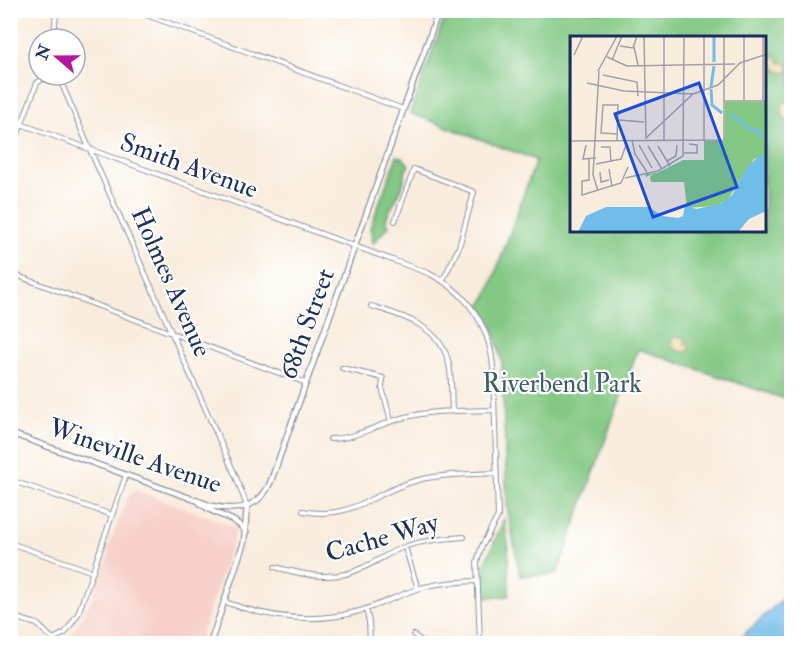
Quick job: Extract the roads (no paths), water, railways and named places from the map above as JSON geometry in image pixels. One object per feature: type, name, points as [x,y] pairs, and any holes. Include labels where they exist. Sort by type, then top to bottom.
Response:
[{"type":"street","points":[[55,27],[56,10]]},
{"type":"street","points":[[133,10],[403,109]]},
{"type":"street","name":"68th Street","points":[[247,506],[261,499],[268,489],[439,10]]},
{"type":"street","points":[[10,154],[35,87]]},
{"type":"street","name":"Holmes Avenue","points":[[63,87],[173,332],[247,506]]},
{"type":"street","name":"Smith Avenue","points":[[10,120],[442,280],[461,295],[472,308],[487,335],[492,356],[498,516],[477,562],[480,644]]},
{"type":"street","points":[[395,221],[414,169],[474,192],[459,247],[442,280]]},
{"type":"street","points":[[10,273],[306,383]]},
{"type":"street","points":[[371,306],[414,320],[438,339],[449,364],[452,411]]},
{"type":"street","points":[[342,368],[383,378],[382,388],[391,421]]},
{"type":"street","points":[[330,439],[350,437],[391,421],[426,414],[494,410]]},
{"type":"street","name":"Wineville Avenue","points":[[10,433],[198,502],[223,508],[247,506]]},
{"type":"street","points":[[303,511],[324,514],[354,509],[382,493],[418,480],[497,473]]},
{"type":"street","points":[[53,639],[65,633],[78,614],[126,475]]},
{"type":"street","points":[[10,480],[112,515]]},
{"type":"street","points":[[198,502],[207,510],[235,520],[246,532]]},
{"type":"street","points":[[210,644],[241,555],[246,532],[247,506]]},
{"type":"street","name":"Cache Way","points":[[275,567],[308,575],[341,575],[362,569],[405,546],[430,540],[464,537]]},
{"type":"street","points":[[10,543],[93,572]]},
{"type":"street","points":[[405,546],[418,589]]},
{"type":"street","points":[[225,602],[288,619],[330,618],[366,609],[418,589],[447,583],[476,581]]},
{"type":"street","points":[[366,609],[370,644]]},
{"type":"street","points":[[10,616],[37,624],[58,644]]},
{"type":"street","points":[[414,635],[425,644]]},
{"type":"water","points":[[791,591],[791,643],[735,643]]},
{"type":"park label","name":"Riverbend Park","points":[[562,384]]}]
